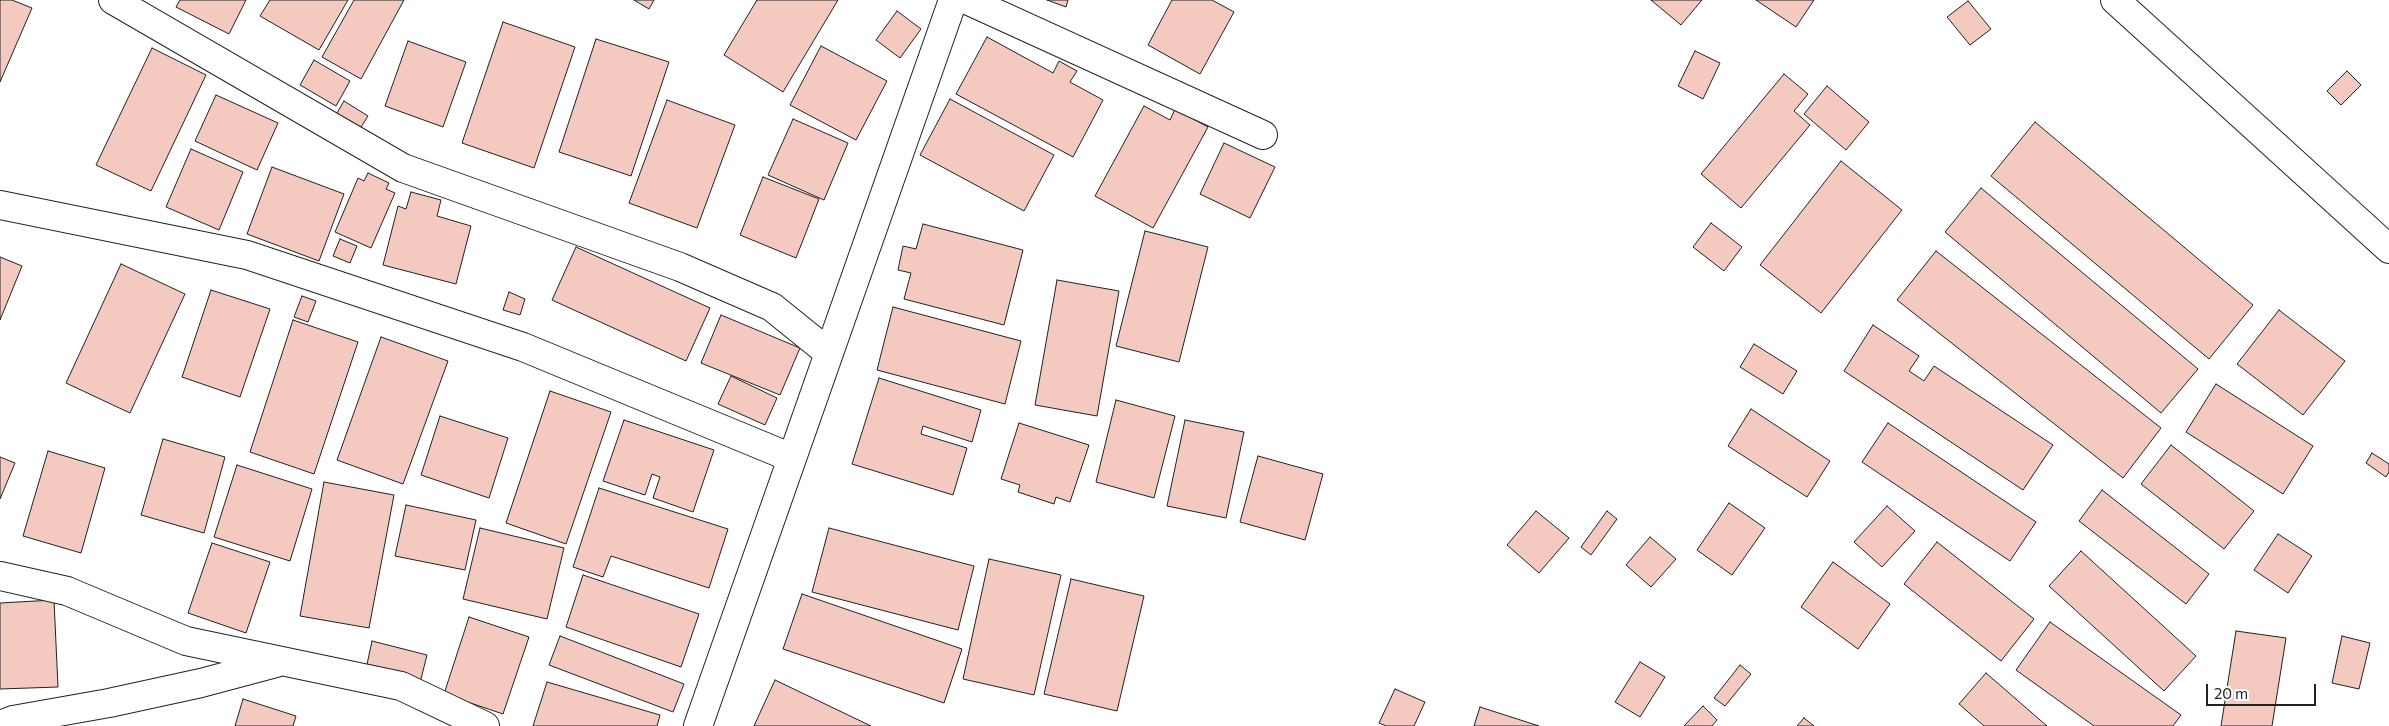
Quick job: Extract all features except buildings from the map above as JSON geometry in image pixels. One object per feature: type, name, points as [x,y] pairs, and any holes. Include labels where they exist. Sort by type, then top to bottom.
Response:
[{"type":"street","points":[[114,0],[403,168],[680,267],[772,307],[829,353]]},
{"type":"street","points":[[698,726],[953,0]]},
{"type":"street","points":[[967,0],[1263,135]]},
{"type":"street","points":[[2115,0],[2389,249]]},
{"type":"street","points":[[0,205],[247,255],[523,347],[792,458]]},
{"type":"street","points":[[0,576],[67,591],[186,641],[401,686],[485,726]]},
{"type":"street","points":[[0,725],[13,720],[109,703],[201,683],[280,662]]}]
